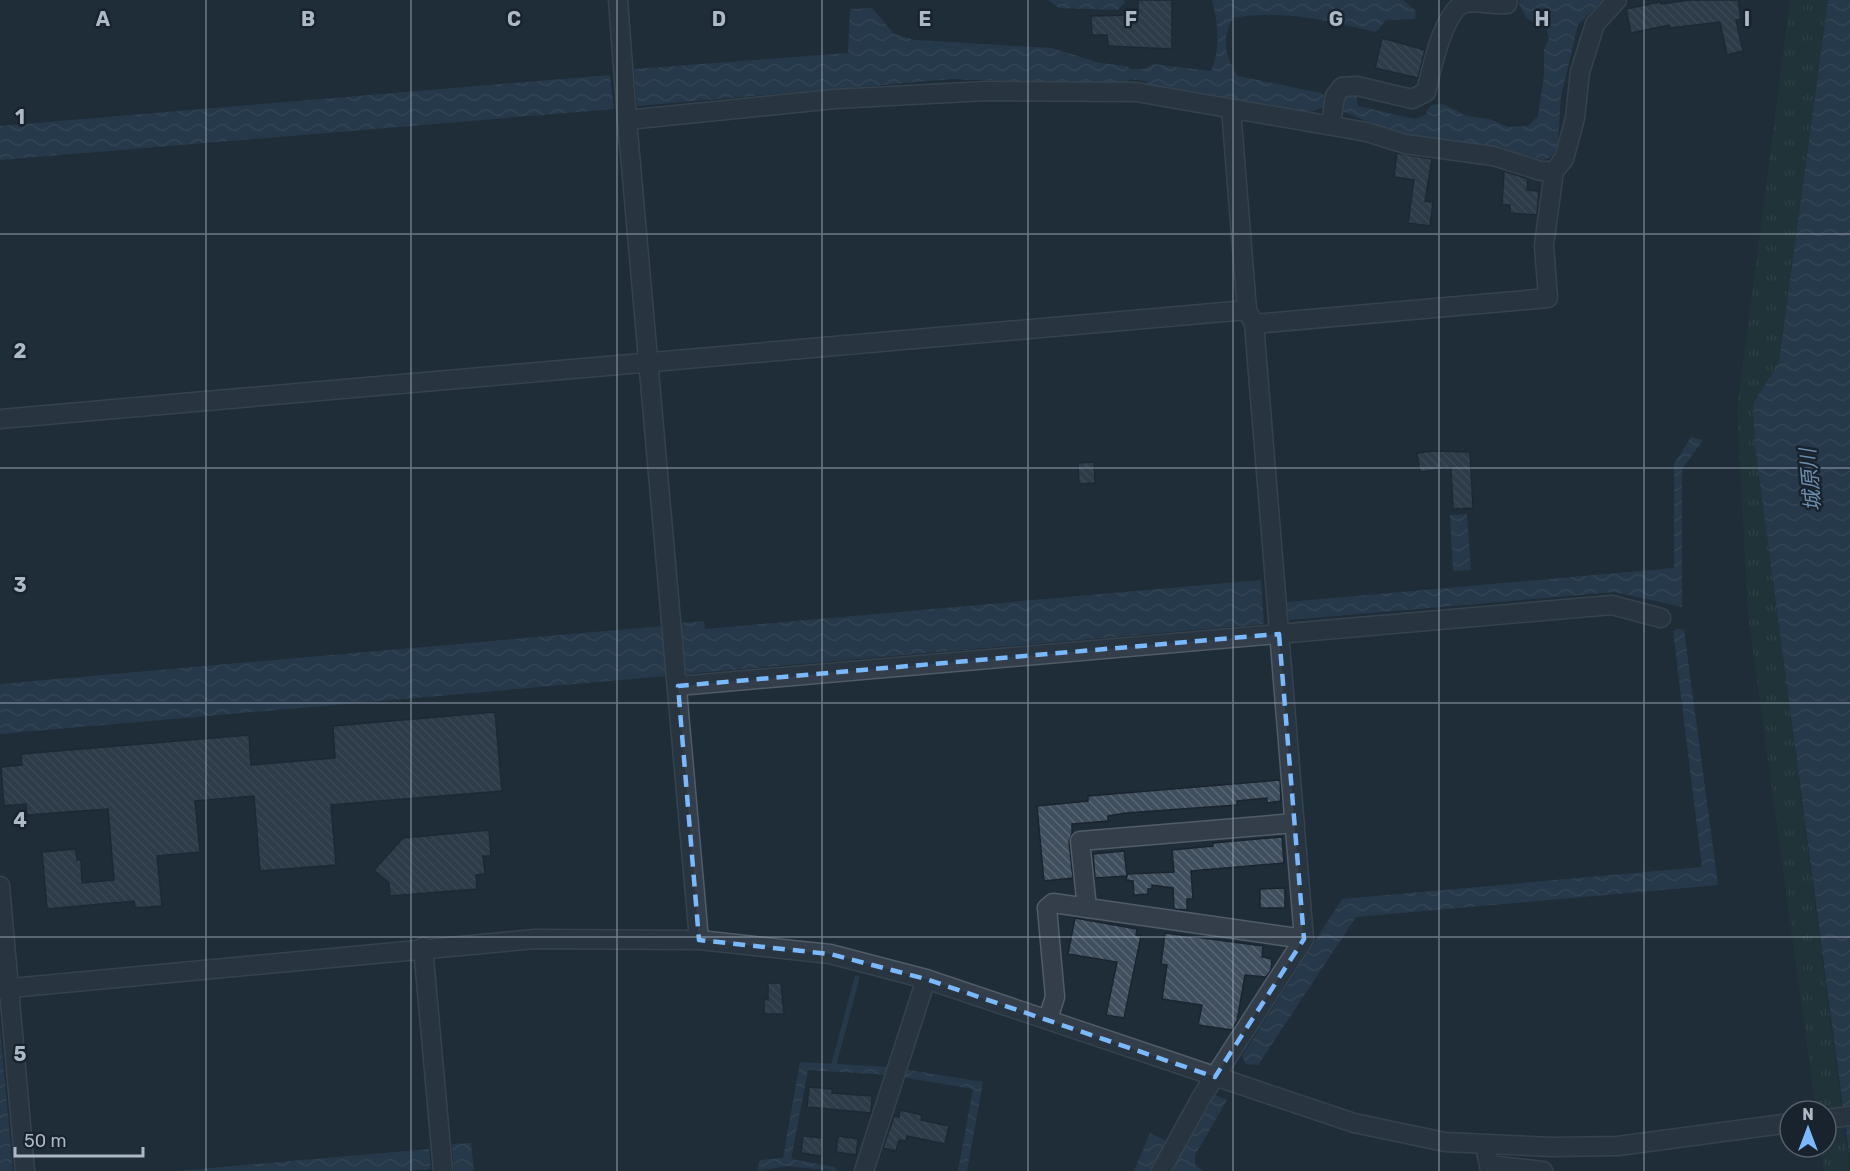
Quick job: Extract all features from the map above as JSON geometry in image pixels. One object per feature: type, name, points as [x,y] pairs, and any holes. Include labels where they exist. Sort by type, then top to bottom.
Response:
[{"type":"street","points":[[618,0],[699,940]]},
{"type":"street","points":[[1333,111],[1342,87],[1357,86],[1412,99],[1426,92],[1436,49],[1455,8],[1466,2],[1496,6],[1507,4],[1508,0]]},
{"type":"street","points":[[0,418],[648,362],[1251,317],[1548,298],[1544,245],[1554,171],[1564,159],[1575,118],[1580,72],[1595,24],[1617,0]]},
{"type":"street","points":[[627,120],[835,99],[986,92],[1136,92],[1231,109],[1333,111],[1367,132],[1405,144],[1493,156],[1541,171],[1554,171]]},
{"type":"street","points":[[1161,1171],[1215,1077],[1304,939],[1277,608],[1231,109]]},
{"type":"street","points":[[678,686],[1612,605],[1661,618]]},
{"type":"street","points":[[1087,908],[1080,841],[1295,823]]},
{"type":"street","points":[[0,886],[5,988],[25,1171]]},
{"type":"street","points":[[1048,1019],[1055,997],[1047,908],[1053,903],[1304,939]]},
{"type":"street","points":[[5,988],[423,947],[535,939],[699,940],[830,954],[926,979],[1354,1123],[1445,1142],[1485,1146],[1618,1146],[1778,1125]]},
{"type":"street","points":[[423,947],[443,1171]]},
{"type":"street","points":[[864,1171],[898,1072],[926,979]]},
{"type":"street","points":[[1485,1146],[1489,1165],[1543,1171]]},
{"type":"highlighted area","points":[[1279,634],[1304,939],[1215,1077],[926,979],[830,954],[699,940],[678,686]]},
{"type":"green space","points":[[1790,0],[1828,0],[1779,363],[1753,404],[1755,446],[1850,1171],[1824,1171],[1822,1159],[1838,1159],[1838,1099],[1814,1099],[1748,614],[1737,410]]},
{"type":"water","points":[[1048,0],[1123,0],[1125,2],[1118,10],[1059,8]]},
{"type":"water","points":[[1212,0],[1403,0],[1416,11],[1415,19],[1386,20],[1376,32],[1322,20],[1288,16],[1233,18],[1226,41],[1230,62],[1238,76],[1321,93],[1327,98],[1356,94],[1358,106],[1415,119],[1425,115],[1431,105],[1443,104],[1467,116],[1489,119],[1508,127],[1528,126],[1538,116],[1544,75],[1544,50],[1549,38],[1546,28],[1527,19],[1519,4],[1520,0],[1603,0],[1578,25],[1561,96],[1558,141],[1553,156],[1544,160],[1489,147],[1460,146],[1393,132],[1327,105],[1312,112],[1154,89],[1145,81],[1130,79],[1125,86],[952,79],[637,106],[634,69],[848,53],[850,9],[872,8],[894,34],[915,40],[1052,48],[1100,63],[1127,66],[1130,69],[1144,69],[1153,64],[1211,71],[1218,36]]},
{"type":"water","name":"城原川","points":[[1828,0],[1850,0],[1850,1160],[1755,446],[1753,404],[1779,362]]},
{"type":"water","points":[[610,75],[614,109],[0,160],[0,126]]},
{"type":"water","points":[[1691,437],[1703,440],[1682,469],[1682,607],[1615,592],[1289,620],[1287,602],[1674,568],[1674,464]]},
{"type":"water","points":[[1467,514],[1471,570],[1453,571],[1450,515]]},
{"type":"water","points":[[1261,580],[1264,624],[685,674],[681,623],[704,621],[705,629]]},
{"type":"water","points":[[663,626],[667,676],[0,734],[0,684]]},
{"type":"water","points":[[1684,630],[1718,885],[1356,917],[1258,1065],[1246,1064],[1242,1056],[1342,899],[1702,867],[1673,631]]},
{"type":"water","points":[[0,1028],[13,1171],[0,1171]]},
{"type":"water","points":[[800,1062],[891,1067],[983,1082],[967,1171],[958,1171],[973,1089],[890,1075],[808,1070],[791,1159],[834,1167],[838,1171],[786,1166],[757,1171],[760,1160],[783,1158]]},
{"type":"water","points":[[1215,1095],[1227,1100],[1195,1155],[1195,1165],[1203,1171],[1174,1171],[1173,1162],[1178,1153],[1183,1151]]},
{"type":"water","points":[[1150,1133],[1165,1140],[1167,1146],[1160,1160],[1154,1161],[1150,1171],[1134,1171]]},
{"type":"water","points":[[471,1143],[474,1171],[454,1171],[452,1144]]},
{"type":"water","points":[[429,1149],[431,1169],[176,1171]]},
{"type":"building","points":[[1138,0],[1172,0],[1172,49],[1108,46],[1107,35],[1092,35],[1091,16],[1138,15]]},
{"type":"building","points":[[1690,0],[1738,0],[1741,19],[1736,20],[1743,51],[1727,55],[1720,22],[1670,28],[1669,25],[1631,33],[1626,9],[1660,2],[1661,4]]},
{"type":"building","points":[[1382,38],[1425,50],[1418,78],[1375,68]]},
{"type":"building","points":[[1397,153],[1432,159],[1425,201],[1433,202],[1430,226],[1408,223],[1414,180],[1394,177]]},
{"type":"building","points":[[1504,171],[1528,179],[1527,190],[1539,191],[1537,215],[1510,213],[1510,205],[1502,205]]},
{"type":"building","points":[[1470,452],[1473,508],[1453,509],[1451,468],[1420,472],[1417,453]]},
{"type":"building","points":[[1094,462],[1095,483],[1079,484],[1078,463]]},
{"type":"building","points":[[495,712],[502,791],[331,805],[336,865],[260,871],[254,796],[195,801],[200,852],[157,856],[162,906],[135,908],[134,901],[47,909],[42,852],[76,849],[77,860],[81,860],[82,883],[114,880],[108,809],[27,815],[26,804],[4,806],[1,767],[22,765],[21,754],[249,735],[251,765],[335,758],[333,726]]},
{"type":"building","points":[[1280,780],[1281,801],[1267,803],[1267,798],[1237,801],[1237,805],[1126,813],[1108,816],[1108,821],[1072,824],[1069,842],[1073,878],[1044,881],[1037,806],[1088,801],[1088,796]]},
{"type":"building","points":[[489,830],[491,856],[483,856],[485,874],[476,875],[477,889],[390,896],[389,883],[374,870],[403,838]]},
{"type":"building","points":[[1282,837],[1284,863],[1191,871],[1193,899],[1187,899],[1187,910],[1174,909],[1173,888],[1152,885],[1152,889],[1148,889],[1148,894],[1134,895],[1133,881],[1126,880],[1127,874],[1174,872],[1172,850],[1213,846],[1213,843]]},
{"type":"building","points":[[1124,851],[1127,876],[1095,878],[1093,854]]},
{"type":"building","points":[[1285,888],[1285,908],[1260,908],[1260,889]]},
{"type":"building","points":[[1075,918],[1137,929],[1136,935],[1141,936],[1124,1018],[1106,1015],[1117,962],[1068,954]]},
{"type":"building","points":[[1165,933],[1263,946],[1262,957],[1272,959],[1271,970],[1266,977],[1245,975],[1237,1021],[1232,1030],[1198,1025],[1202,1005],[1162,999],[1167,965],[1161,964]]},
{"type":"building","points":[[768,983],[781,983],[784,1014],[764,1014],[764,999],[768,1000]]},
{"type":"building","points":[[809,1087],[832,1089],[832,1093],[872,1096],[871,1113],[807,1107]]},
{"type":"building","points":[[900,1110],[922,1115],[921,1120],[949,1126],[945,1144],[907,1136],[906,1141],[899,1140],[896,1151],[883,1148],[894,1116],[899,1117]]},
{"type":"building","points":[[803,1136],[823,1138],[821,1156],[801,1153]]},
{"type":"building","points":[[838,1136],[858,1139],[856,1155],[836,1152]]},
{"type":"waterway","points":[[834,1064],[857,978]]}]
